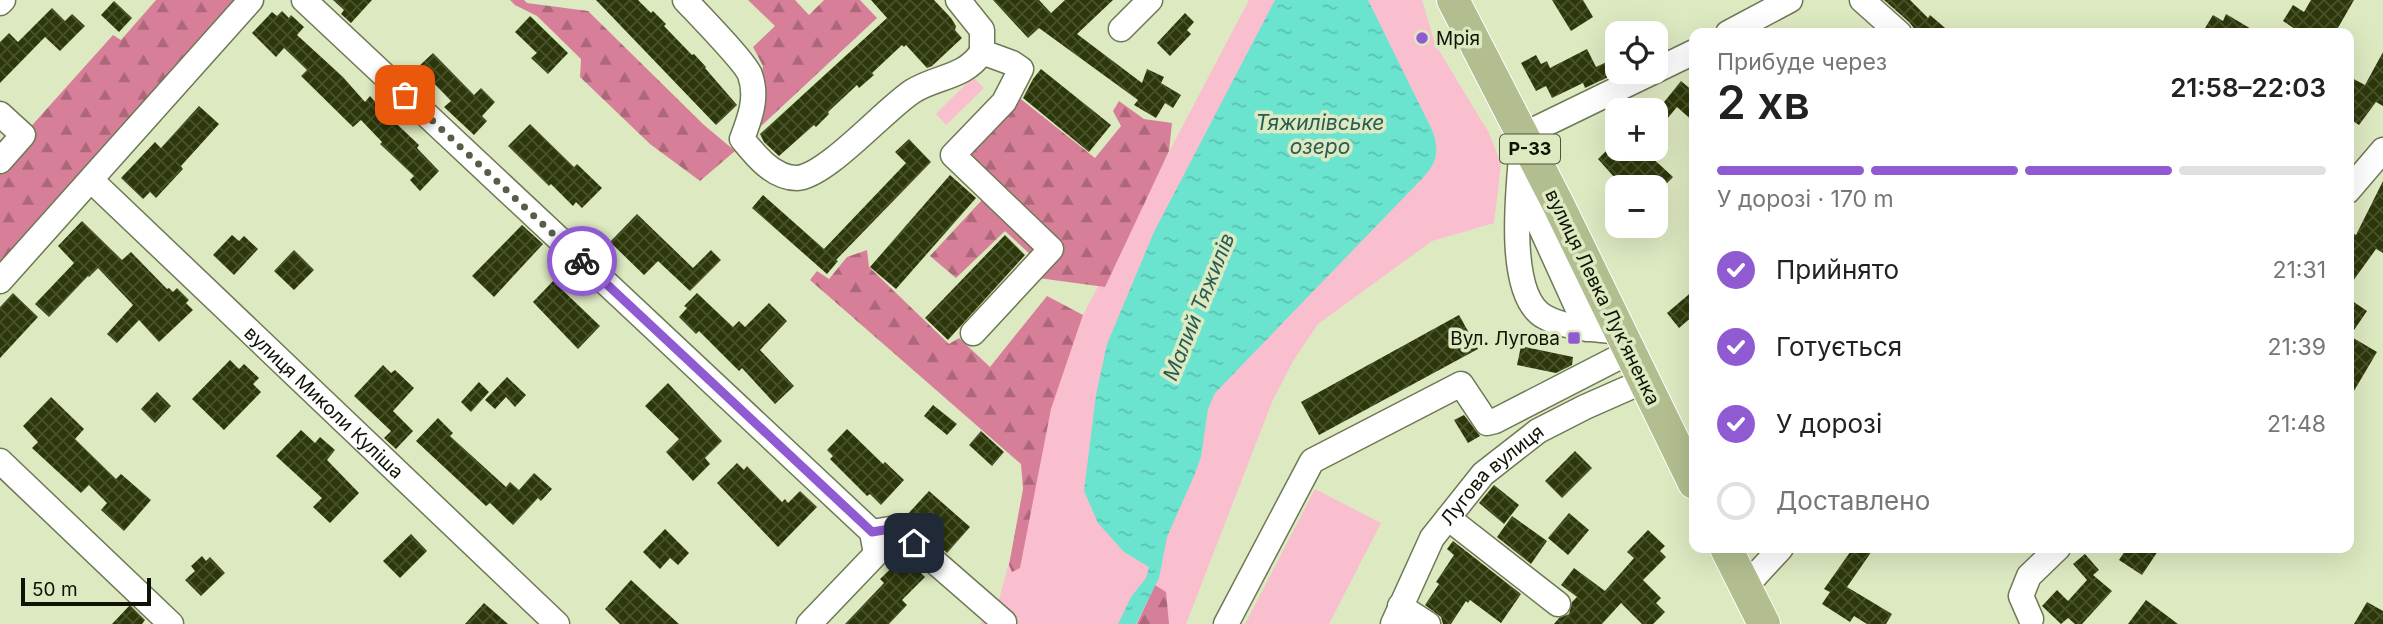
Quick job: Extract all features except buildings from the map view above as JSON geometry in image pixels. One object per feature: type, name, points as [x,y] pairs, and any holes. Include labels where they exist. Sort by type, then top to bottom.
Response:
[{"type":"main road","name":"вулиця Левка Лукʼяненка","points":[[1453,0],[1523,135],[1689,473]]},
{"type":"main road","points":[[1728,553],[1764,624]]},
{"type":"street","points":[[0,281],[251,0]]},
{"type":"street","points":[[304,0],[872,532],[876,554],[809,624]]},
{"type":"street","points":[[685,0],[750,73],[753,95],[751,114],[741,139],[759,160],[779,172],[797,178],[818,171],[914,90],[962,72],[975,63],[982,52],[982,30],[958,0]]},
{"type":"street","points":[[1121,29],[1150,0]]},
{"type":"street","points":[[1737,28],[1790,0]]},
{"type":"street","points":[[1863,0],[1894,28]]},
{"type":"street","points":[[973,333],[1051,249],[953,155],[1004,102],[1021,69],[982,52]]},
{"type":"street","points":[[1625,342],[1587,328],[1543,317],[1525,294],[1518,260],[1523,135],[1689,54]]},
{"type":"street","points":[[0,114],[23,135],[0,160]]},
{"type":"street","points":[[2354,184],[2383,150]]},
{"type":"street","name":"вулиця Миколи Куліша","points":[[91,180],[557,624]]},
{"type":"street","points":[[1520,180],[1587,328]]},
{"type":"street","points":[[1226,624],[1312,461],[1461,384],[1487,423],[1495,421],[1625,342]]},
{"type":"street","name":"Лугова вулиця","points":[[1396,615],[1432,538],[1483,474],[1538,431],[1573,412],[1644,381]]},
{"type":"street","points":[[0,461],[171,624]]},
{"type":"street","points":[[1447,518],[1558,604]]},
{"type":"street","points":[[872,532],[896,528],[1004,622]]},
{"type":"street","points":[[1745,587],[1776,553]]},
{"type":"street","points":[[2031,619],[2021,596],[2029,576],[2053,553]]},
{"type":"street","points":[[1396,615],[1428,624]]},
{"type":"shaded area","points":[[1249,0],[1422,0],[1435,44],[1489,133],[1501,164],[1494,223],[1432,241],[1318,324],[1293,361],[1272,402],[1186,624],[980,624],[998,603],[1051,409],[1083,315]]},
{"type":"shaded area","points":[[973,77],[984,88],[946,125],[936,114]]},
{"type":"shaded area","points":[[1315,489],[1381,523],[1329,624],[1245,624]]},
{"type":"green space","points":[[156,0],[241,0],[0,279],[0,161],[113,35],[121,40]]},
{"type":"green space","points":[[510,0],[588,11],[704,125],[735,151],[700,181],[650,144],[580,77],[581,59],[537,16]]},
{"type":"green space","points":[[748,0],[795,0],[809,15],[824,0],[860,0],[877,18],[760,127],[755,121],[763,66],[753,47],[775,26]]},
{"type":"green space","points":[[1017,96],[1095,158],[1121,126],[1113,111],[1119,101],[1144,119],[1172,123],[1169,151],[1105,287],[1031,277],[1032,256],[1005,231],[956,278],[930,256],[993,188],[967,160]]},
{"type":"green space","points":[[867,250],[869,267],[949,344],[959,338],[990,367],[1047,296],[1083,315],[1051,409],[1020,568],[1012,572],[1009,565],[1023,489],[1021,464],[810,280],[817,271],[829,279],[847,257]]},
{"type":"green space","points":[[1155,585],[1166,592],[1169,624],[1137,624]]},
{"type":"water","name":"Тяжилівське озеро","points":[[1275,0],[1368,0],[1432,130],[1436,156],[1420,181],[1215,393],[1208,409],[1201,457],[1167,537],[1159,578],[1136,624],[1118,624],[1131,597],[1146,578],[1149,567],[1124,552],[1098,523],[1084,491],[1096,395],[1107,344],[1154,232]]},
{"type":"way so far","points":[[405,95],[582,261]]},
{"type":"place","name":"Мрія","points":[[1422,38]]},
{"type":"place","name":"Вул. Лугова","points":[[1574,338]]},
{"type":"route","points":[[582,261],[872,532],[896,528],[914,543]]},
{"type":"water label","name":"Малий Тяжилів","points":[[1199,307]]}]
